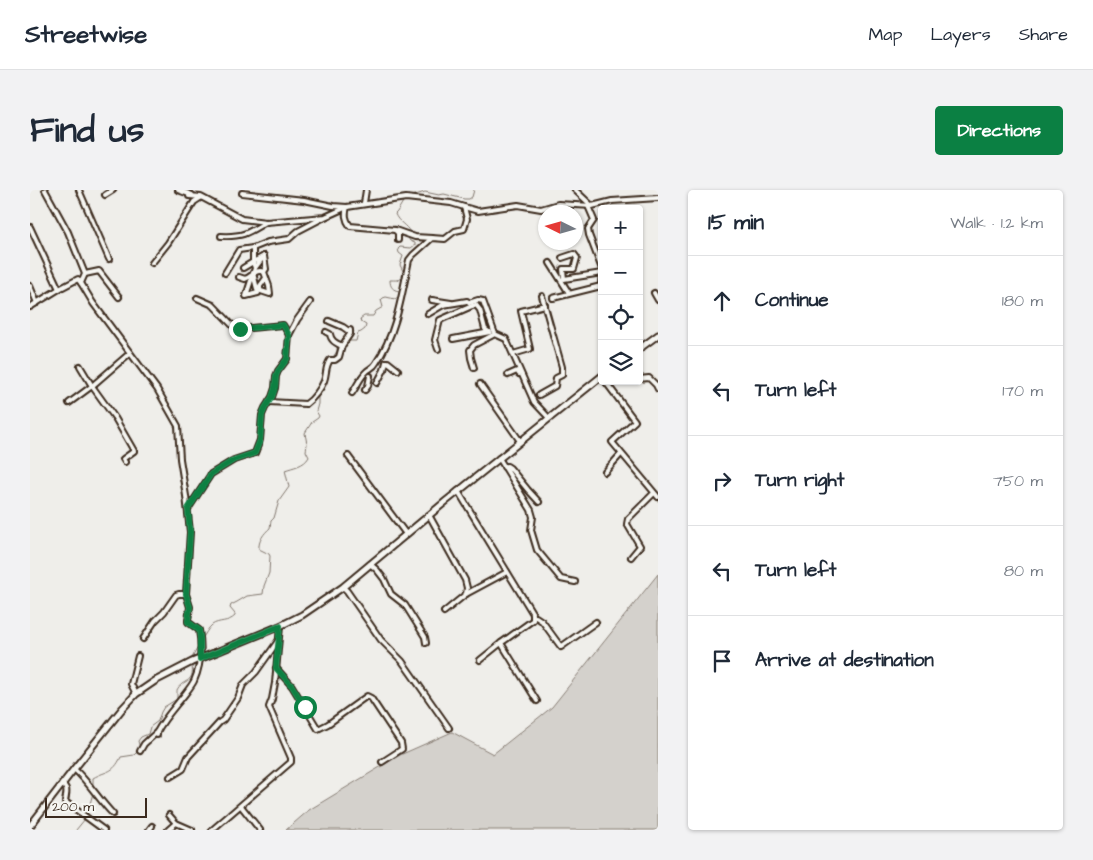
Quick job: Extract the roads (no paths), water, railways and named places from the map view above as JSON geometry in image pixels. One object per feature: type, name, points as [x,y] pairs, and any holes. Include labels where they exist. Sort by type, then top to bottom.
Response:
[{"type":"main road","points":[[643,346],[658,335]]},
{"type":"main road","points":[[30,826],[122,709],[136,694],[155,681],[200,659],[302,615],[343,587],[458,491],[598,379]]},
{"type":"street","points":[[45,190],[68,232],[85,274],[81,283]]},
{"type":"street","points":[[79,190],[108,259]]},
{"type":"street","points":[[105,195],[113,190]]},
{"type":"street","points":[[178,190],[201,197],[242,219],[266,222],[325,217]]},
{"type":"street","points":[[364,203],[366,190]]},
{"type":"street","points":[[575,190],[590,206],[594,220],[588,229],[598,259]]},
{"type":"street","points":[[242,193],[304,200],[333,206],[347,206],[406,198],[451,202],[478,211],[518,205],[541,209],[558,204],[590,206],[658,198]]},
{"type":"street","points":[[189,196],[201,197]]},
{"type":"street","points":[[152,263],[168,243],[194,202],[201,197]]},
{"type":"street","points":[[225,273],[239,250],[252,248],[268,242],[289,240],[298,231],[347,206]]},
{"type":"street","points":[[347,206],[345,215],[350,226],[395,230],[415,237],[446,240],[455,231],[464,229],[467,219],[464,207]]},
{"type":"street","points":[[221,236],[246,234],[266,222]]},
{"type":"street","points":[[30,227],[59,289]]},
{"type":"street","points":[[395,230],[398,233],[398,240]]},
{"type":"street","points":[[352,393],[367,371],[377,363],[386,345],[397,318],[409,260],[432,238]]},
{"type":"street","points":[[252,248],[258,293],[246,296],[254,271]]},
{"type":"street","points":[[562,258],[574,254],[577,258],[574,269],[562,269],[564,279],[598,274]]},
{"type":"street","points":[[243,268],[264,256]]},
{"type":"street","points":[[239,277],[248,278],[264,256]]},
{"type":"street","points":[[264,256],[266,278]]},
{"type":"street","points":[[550,262],[569,293]]},
{"type":"street","points":[[254,271],[260,270],[264,272]]},
{"type":"street","points":[[85,274],[99,272],[119,297]]},
{"type":"street","points":[[30,307],[78,278],[93,304],[157,389],[178,426],[180,459],[190,532],[186,594],[190,607],[188,622],[199,630],[200,659],[194,682],[163,720],[157,734],[144,744],[140,751]]},
{"type":"street","points":[[30,286],[37,303]]},
{"type":"street","points":[[553,298],[598,288]]},
{"type":"street","points":[[654,294],[658,300]]},
{"type":"street","points":[[539,394],[555,386],[556,378],[562,375],[562,367],[542,296]]},
{"type":"street","points":[[197,298],[213,305],[235,328],[283,325],[289,335]]},
{"type":"street","points":[[432,300],[457,304]]},
{"type":"street","points":[[428,314],[443,305],[483,301],[495,333]]},
{"type":"street","points":[[188,509],[211,474],[234,460],[255,453],[260,440],[262,415],[272,397],[278,371],[287,359],[289,335],[310,302]]},
{"type":"street","points":[[438,349],[435,340],[440,320],[472,306],[476,305],[480,310],[484,329],[489,332]]},
{"type":"street","points":[[513,354],[530,349],[521,311],[544,306]]},
{"type":"street","points":[[269,402],[306,404],[310,401],[324,381],[328,363],[330,360],[337,358],[350,334],[350,331],[328,321]]},
{"type":"street","points":[[326,332],[330,334],[330,338],[334,342],[342,346]]},
{"type":"street","points":[[453,339],[489,332],[506,339],[534,402],[549,418]]},
{"type":"street","points":[[474,368],[470,350],[474,345],[495,333]]},
{"type":"street","points":[[69,403],[130,353]]},
{"type":"street","points":[[377,383],[386,362],[398,370]]},
{"type":"street","points":[[80,366],[116,419],[134,451],[123,459],[125,462]]},
{"type":"street","points":[[508,375],[518,372],[529,398],[532,398]]},
{"type":"street","points":[[365,390],[370,376]]},
{"type":"street","points":[[643,379],[649,378],[658,389]]},
{"type":"street","points":[[480,384],[520,441]]},
{"type":"street","points":[[608,385],[635,421],[612,442],[658,497]]},
{"type":"street","points":[[604,472],[622,454]]},
{"type":"street","points":[[348,456],[406,534]]},
{"type":"street","points":[[499,458],[531,510],[533,517],[531,530],[537,550],[561,579],[575,582]]},
{"type":"street","points":[[504,467],[510,468],[539,502]]},
{"type":"street","points":[[458,491],[533,617],[542,621],[561,647],[596,622]]},
{"type":"street","points":[[631,557],[640,546],[627,524],[628,519],[654,492]]},
{"type":"street","points":[[429,515],[465,580],[466,594]]},
{"type":"street","points":[[370,564],[384,579],[391,594],[405,605],[425,637],[426,643]]},
{"type":"street","points":[[444,612],[466,594],[507,572]]},
{"type":"street","points":[[343,587],[382,640],[402,661],[448,728]]},
{"type":"street","points":[[143,639],[176,595],[186,594]]},
{"type":"street","points":[[480,660],[533,620],[533,617]]},
{"type":"street","points":[[212,830],[291,762],[292,758],[270,707],[280,626]]},
{"type":"street","points":[[170,777],[183,769],[188,757],[223,720],[238,698],[243,685],[256,672],[279,639]]},
{"type":"street","points":[[501,643],[537,701]]},
{"type":"street","points":[[136,694],[131,684],[138,656]]},
{"type":"street","points":[[276,668],[292,686],[318,729],[367,696],[371,698],[401,743],[402,749],[382,762]]},
{"type":"street","points":[[74,769],[89,784],[112,814]]},
{"type":"street","points":[[62,784],[67,790],[67,803],[104,830]]},
{"type":"street","points":[[241,806],[260,830]]},
{"type":"street","points":[[169,815],[176,823],[192,830]]},
{"type":"street","points":[[168,830],[176,823]]},
{"type":"waterway","points":[[409,197],[425,192],[469,199],[472,197],[474,190]]},
{"type":"waterway","points":[[404,200],[395,214],[409,233]]},
{"type":"waterway","points":[[348,341],[356,341],[358,333],[365,329],[366,325],[360,319],[364,316],[373,316],[376,311],[383,307],[381,300],[383,298],[395,299],[401,295],[399,291],[392,288],[390,280],[399,280],[404,273],[400,265],[403,256],[399,253],[398,249],[400,247],[411,248],[415,245],[407,236]]},
{"type":"waterway","points":[[332,359],[337,351],[337,346]]},
{"type":"waterway","points":[[327,379],[328,369]]},
{"type":"waterway","points":[[202,639],[212,625],[229,620],[235,616],[230,608],[231,605],[247,596],[263,594],[269,573],[270,556],[259,549],[259,543],[270,528],[279,501],[289,487],[285,470],[301,464],[309,457],[306,451],[305,433],[312,422],[319,416],[316,411],[318,394]]},
{"type":"waterway","points":[[192,658],[199,645]]},
{"type":"waterway","points":[[140,748],[138,741],[141,737],[148,734],[150,727],[158,721],[164,707],[177,699],[177,690],[192,676],[192,666]]},
{"type":"waterway","points":[[93,787],[93,778],[112,769],[121,757],[134,755],[138,751]]},
{"type":"waterway","points":[[87,815],[93,793]]},
{"type":"waterway","points":[[76,830],[85,819]]}]
